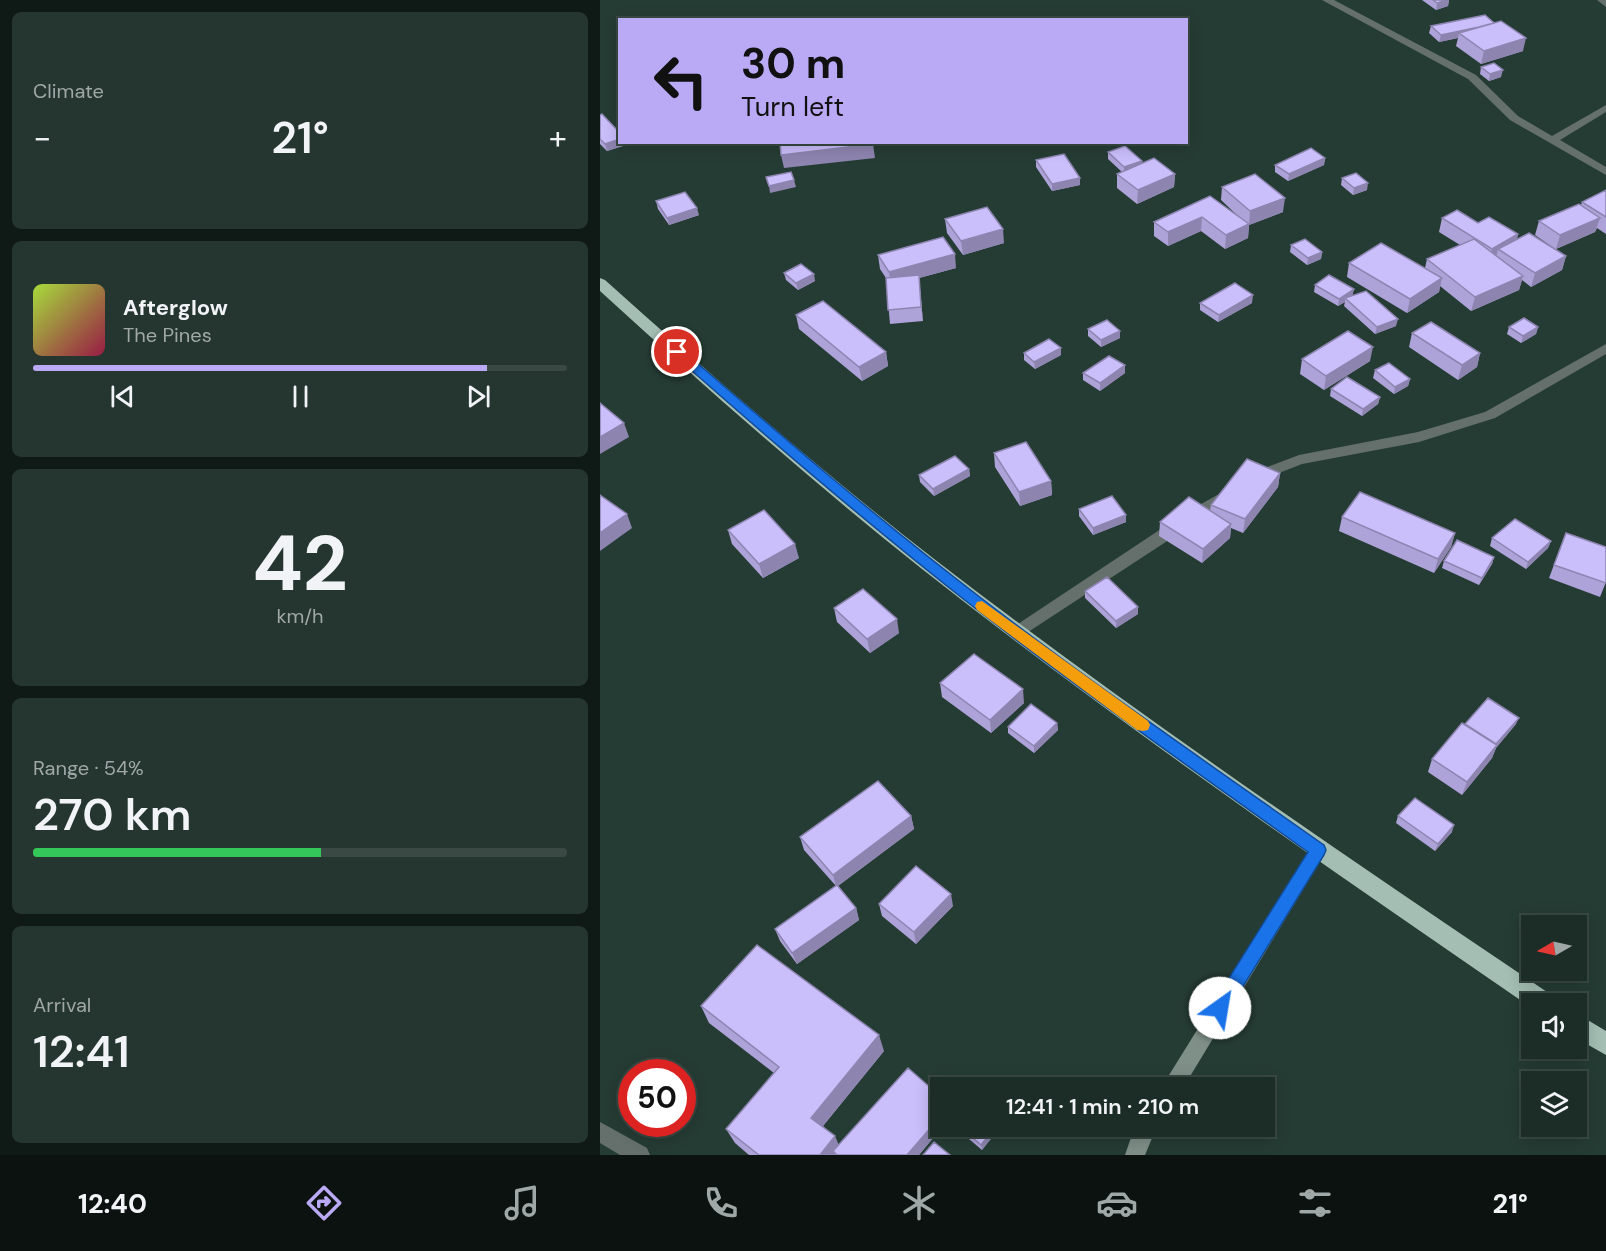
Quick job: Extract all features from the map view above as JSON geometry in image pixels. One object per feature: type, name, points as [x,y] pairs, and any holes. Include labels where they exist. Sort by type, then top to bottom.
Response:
[{"type":"highway","points":[[600,283],[812,470],[1017,632],[1318,850],[1529,993]]},
{"type":"highway","points":[[1587,1031],[1606,1044]]},
{"type":"main road","points":[[1178,1077],[1318,850]]},
{"type":"main road","points":[[1136,1155],[1140,1137]]},
{"type":"street","points":[[1327,0],[1472,77],[1514,118],[1606,172]]},
{"type":"street","points":[[1602,0],[1606,4]]},
{"type":"street","points":[[1552,140],[1606,108]]},
{"type":"street","points":[[1017,632],[1190,517],[1259,476],[1299,460],[1419,437],[1490,415],[1606,348]]},
{"type":"street","points":[[600,1132],[640,1155]]},
{"type":"building","points":[[1485,15],[1494,23],[1441,35],[1431,26]]},
{"type":"building","points":[[1501,21],[1526,38],[1484,51],[1459,33]]},
{"type":"building","points":[[1494,63],[1503,70],[1490,74],[1481,67]]},
{"type":"building","points":[[602,114],[618,131],[618,140],[605,144],[600,139],[600,115]]},
{"type":"building","points":[[780,144],[873,144],[781,155]]},
{"type":"building","points":[[1125,146],[1142,161],[1124,167],[1108,152]]},
{"type":"building","points":[[1311,148],[1325,158],[1289,174],[1275,165]]},
{"type":"building","points":[[1064,154],[1080,178],[1052,184],[1036,160]]},
{"type":"building","points":[[1154,158],[1175,174],[1138,190],[1117,174]]},
{"type":"building","points":[[791,172],[794,180],[769,186],[766,177]]},
{"type":"building","points":[[1356,173],[1368,183],[1354,188],[1342,178]]},
{"type":"building","points":[[1255,174],[1285,198],[1250,211],[1222,187]]},
{"type":"building","points":[[1606,190],[1606,217],[1582,202]]},
{"type":"building","points":[[685,192],[697,208],[667,218],[656,201]]},
{"type":"building","points":[[1210,196],[1249,224],[1226,235],[1202,217],[1168,232],[1154,222]]},
{"type":"building","points":[[1579,204],[1600,218],[1560,235],[1539,221]]},
{"type":"building","points":[[987,207],[1003,229],[961,241],[945,219]]},
{"type":"building","points":[[1457,210],[1478,223],[1489,217],[1518,234],[1492,249],[1442,218]]},
{"type":"building","points":[[1529,233],[1566,256],[1535,273],[1498,249]]},
{"type":"building","points":[[943,237],[955,254],[889,272],[878,255]]},
{"type":"building","points":[[1305,239],[1322,252],[1308,258],[1291,245]]},
{"type":"building","points":[[1474,239],[1523,276],[1475,297],[1427,259]]},
{"type":"building","points":[[1381,243],[1442,278],[1410,299],[1349,263]]},
{"type":"building","points":[[801,264],[814,274],[796,283],[784,273]]},
{"type":"building","points":[[919,275],[921,307],[888,310],[886,278]]},
{"type":"building","points":[[1329,275],[1354,289],[1339,299],[1315,285]]},
{"type":"building","points":[[1235,283],[1253,295],[1219,315],[1200,303]]},
{"type":"building","points":[[1366,291],[1398,319],[1377,327],[1345,298]]},
{"type":"building","points":[[823,301],[886,352],[859,367],[796,315]]},
{"type":"building","points":[[1524,318],[1538,327],[1523,336],[1509,327]]},
{"type":"building","points":[[1107,320],[1120,331],[1101,340],[1088,329]]},
{"type":"building","points":[[1431,322],[1480,353],[1462,365],[1412,333]]},
{"type":"building","points":[[1348,331],[1373,347],[1326,376],[1302,359]]},
{"type":"building","points":[[1049,339],[1061,348],[1034,362],[1024,353]]},
{"type":"building","points":[[1109,356],[1125,365],[1100,383],[1083,373]]},
{"type":"building","points":[[1389,363],[1410,379],[1395,387],[1375,370]]},
{"type":"building","points":[[1347,377],[1380,397],[1363,409],[1331,389]]},
{"type":"building","points":[[600,403],[624,423],[600,437]]},
{"type":"building","points":[[1026,442],[1051,481],[1019,492],[994,453]]},
{"type":"building","points":[[955,456],[969,469],[933,489],[919,475]]},
{"type":"building","points":[[1247,459],[1280,473],[1245,519],[1211,505]]},
{"type":"building","points":[[1360,492],[1455,533],[1438,559],[1342,517]]},
{"type":"building","points":[[600,495],[627,514],[600,533]]},
{"type":"building","points":[[1112,496],[1126,515],[1093,528],[1079,509]]},
{"type":"building","points":[[1189,497],[1231,524],[1203,549],[1160,522]]},
{"type":"building","points":[[764,510],[795,544],[759,564],[728,530]]},
{"type":"building","points":[[1515,519],[1551,541],[1528,562],[1492,538]]},
{"type":"building","points":[[1566,533],[1606,547],[1606,583],[1554,565]]},
{"type":"building","points":[[1457,540],[1494,557],[1482,578],[1444,561]]},
{"type":"building","points":[[1107,577],[1138,607],[1116,621],[1085,591]]},
{"type":"building","points":[[863,589],[897,619],[867,639],[834,608]]},
{"type":"building","points":[[974,654],[1023,689],[990,720],[940,683]]},
{"type":"building","points":[[1488,698],[1519,718],[1496,744],[1465,724]]},
{"type":"building","points":[[1031,704],[1057,723],[1034,746],[1008,727]]},
{"type":"building","points":[[1462,723],[1497,745],[1467,782],[1432,759]]},
{"type":"building","points":[[878,781],[911,816],[833,875],[800,837]]},
{"type":"building","points":[[1415,798],[1454,825],[1438,844],[1398,816]]},
{"type":"building","points":[[916,866],[951,894],[914,932],[879,904]]},
{"type":"building","points":[[837,885],[856,908],[792,953],[775,929]]},
{"type":"building","points":[[757,945],[879,1035],[811,1118],[835,1136],[820,1155],[759,1155],[726,1129],[779,1067],[701,1006]]},
{"type":"building","points":[[908,1068],[930,1087],[930,1129],[907,1155],[837,1155],[833,1151]]},
{"type":"building","points":[[972,1137],[987,1137],[981,1145]]},
{"type":"building","points":[[934,1142],[950,1155],[923,1155]]},
{"type":"slow traffic","points":[[982,606],[1143,725]]},
{"type":"route","points":[[677,352],[812,470],[977,602],[1170,745],[1318,850],[1220,1008]]}]
